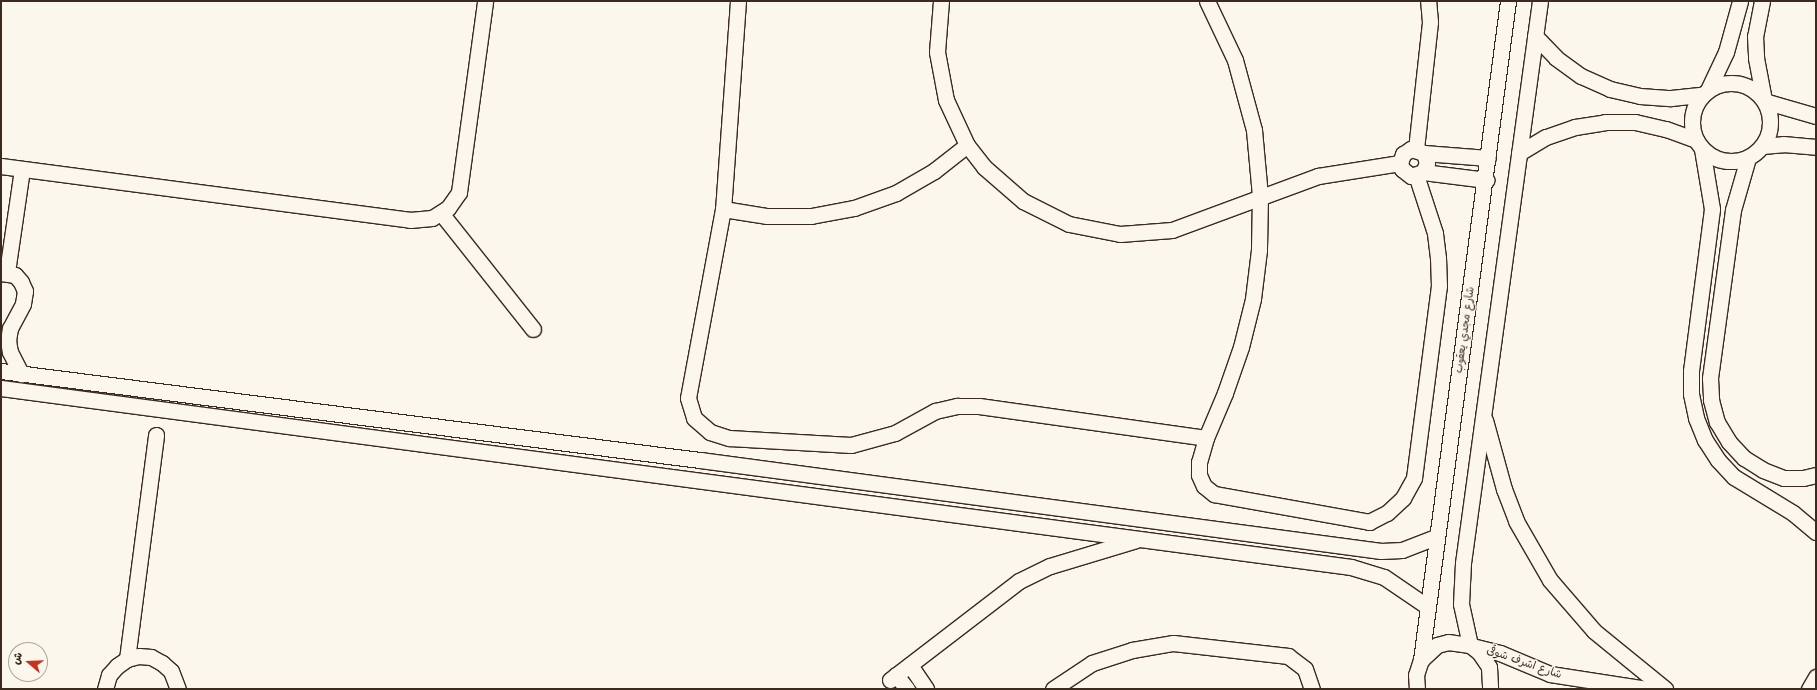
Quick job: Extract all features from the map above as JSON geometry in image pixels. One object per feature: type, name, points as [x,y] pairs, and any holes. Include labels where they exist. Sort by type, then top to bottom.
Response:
[{"type":"street","points":[[1,166],[410,220],[421,220],[441,213],[459,192],[485,1]]},
{"type":"street","points":[[738,1],[724,209],[688,398],[694,418],[710,432],[749,440],[851,445],[895,433],[935,411],[957,406],[979,406],[1206,438]]},
{"type":"street","points":[[941,1],[937,52],[946,100],[967,145],[984,167],[1023,201],[1069,224],[1120,234],[1172,230],[1221,213],[1260,196],[1318,176],[1400,163]]},
{"type":"street","points":[[1207,1],[1235,60],[1254,130],[1260,196],[1259,250],[1253,299],[1241,347],[1225,394],[1206,438],[1199,475],[1204,486],[1214,494],[1369,522],[1388,513],[1403,498],[1414,478],[1439,286],[1438,258],[1434,233],[1420,174],[1427,163],[1420,151],[1430,22],[1428,1]]},
{"type":"street","name":"شارع مجدي يعقوب","points":[[1417,689],[1416,675],[1421,660],[1436,537],[1486,180],[1508,1]]},
{"type":"street","points":[[1490,689],[1489,667],[1480,652],[1471,646],[1461,604],[1461,584],[1540,1]]},
{"type":"street","points":[[1740,1],[1718,71],[1692,117],[1711,194],[1712,208],[1691,371],[1693,402],[1705,440],[1718,460],[1734,477],[1753,491],[1775,501],[1816,532]]},
{"type":"street","points":[[1519,153],[1553,135],[1575,127],[1605,122],[1635,122],[1666,129],[1699,145],[1719,160],[1734,161],[1748,158],[1762,146],[1770,124],[1756,58],[1755,36],[1762,1]]},
{"type":"street","points":[[1731,33],[1755,36]]},
{"type":"street","points":[[1535,36],[1562,62],[1581,76],[1610,88],[1640,96],[1671,98],[1705,93],[1719,84],[1731,82],[1744,84],[1764,100],[1816,116]]},
{"type":"street","points":[[1762,146],[1783,144],[1816,147]]},
{"type":"street","points":[[724,209],[767,216],[804,216],[854,208],[896,192],[934,170],[967,145]]},
{"type":"street","points":[[1486,180],[1406,173],[1400,163],[1403,154],[1420,151],[1488,158]]},
{"type":"street","points":[[1748,158],[1735,197],[1710,378],[1711,400],[1718,422],[1729,442],[1744,458],[1763,470],[1784,478],[1803,478],[1816,475]]},
{"type":"street","points":[[21,374],[10,352],[6,327],[23,304],[25,291],[21,282],[4,272],[22,169]]},
{"type":"street","points":[[1711,194],[1735,197]]},
{"type":"street","points":[[441,213],[534,329]]},
{"type":"street","points":[[1,371],[700,460],[1380,551],[1402,550],[1436,537]]},
{"type":"street","points":[[1,388],[1351,567],[1384,577],[1428,607]]},
{"type":"street","points":[[1484,413],[1504,489],[1516,521],[1550,580],[1594,631],[1666,689]]},
{"type":"street","points":[[127,659],[156,435]]},
{"type":"street","points":[[698,480],[700,460]]},
{"type":"street","points":[[1775,501],[1784,478]]},
{"type":"street","points":[[906,689],[893,678],[1007,590],[1033,574],[1140,539]]},
{"type":"street","points":[[1351,567],[1354,547]]},
{"type":"street","name":"شارع اشرف شوقى","points":[[1421,660],[1438,645],[1448,642],[1500,653],[1550,674],[1647,689]]},
{"type":"street","points":[[1053,689],[1092,663],[1138,648],[1173,643],[1288,656],[1305,669],[1312,689]]},
{"type":"street","points":[[105,689],[110,675],[127,659],[145,657],[162,662],[171,671],[178,689]]},
{"type":"street","points":[[910,665],[926,689]]},
{"type":"street","points":[[1809,689],[1816,677]]}]
